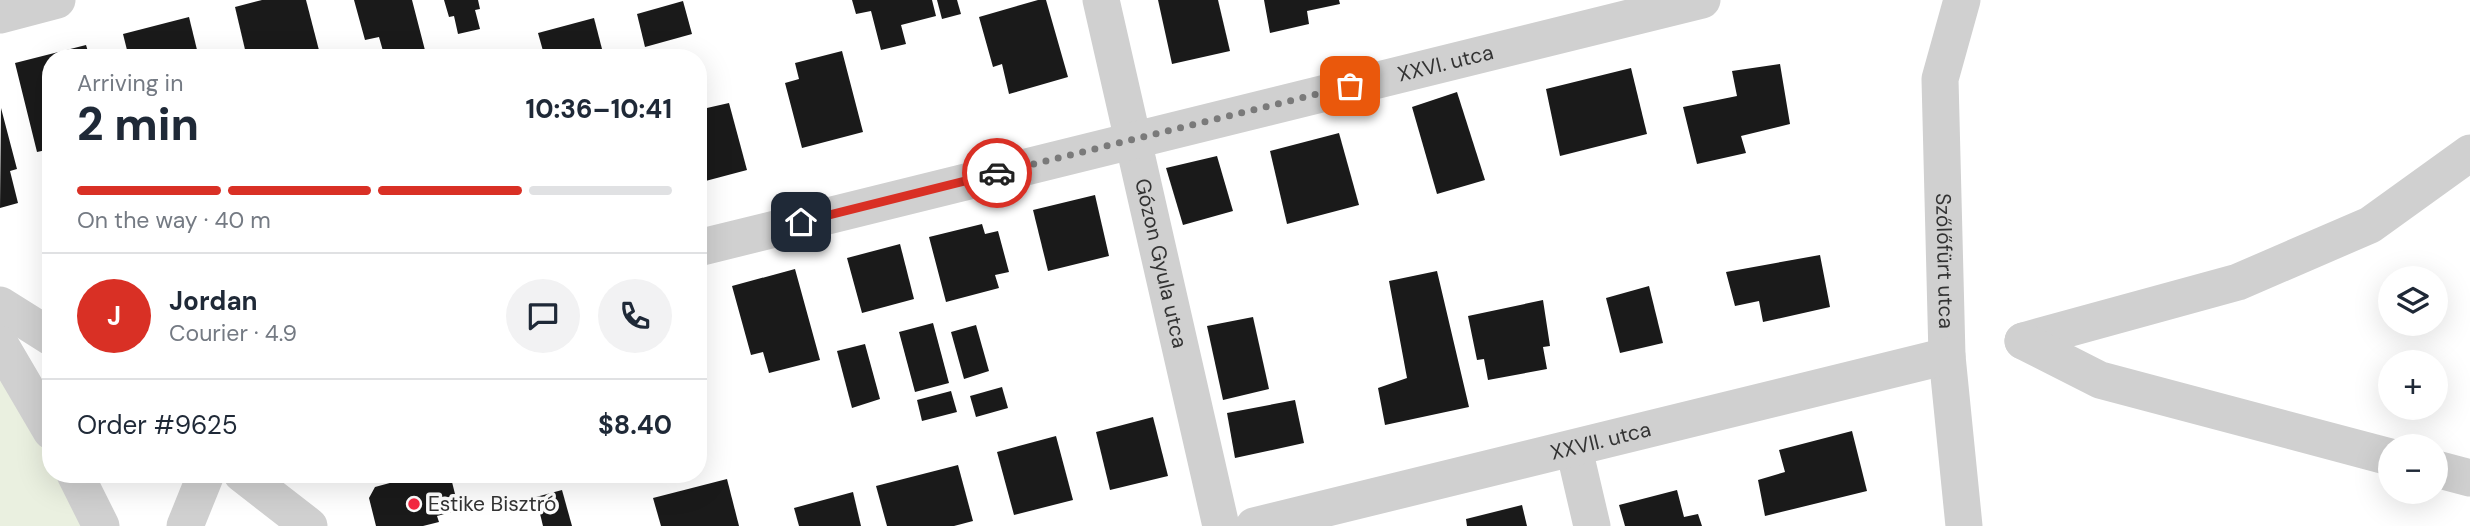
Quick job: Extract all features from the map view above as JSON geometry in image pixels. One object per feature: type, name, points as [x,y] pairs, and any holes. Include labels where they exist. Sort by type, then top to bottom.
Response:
[{"type":"street","points":[[0,15],[57,0]]},
{"type":"street","name":"Gózon Gyula utca","points":[[1101,0],[1221,526]]},
{"type":"street","name":"XXVI. utca","points":[[707,246],[1702,0]]},
{"type":"street","name":"Szőlőfürt utca","points":[[1962,0],[1940,79],[1947,356],[1964,526]]},
{"type":"street","points":[[2378,454],[2100,380],[2023,341],[2238,282],[2370,225],[2470,153]]},
{"type":"street","points":[[0,305],[42,331]]},
{"type":"street","points":[[0,344],[42,416]]},
{"type":"street","name":"XXVII. utca","points":[[1254,526],[1947,356]]},
{"type":"street","points":[[1574,449],[1592,526]]},
{"type":"street","points":[[2448,472],[2470,478]]},
{"type":"street","points":[[80,483],[101,526]]},
{"type":"street","points":[[185,526],[202,483]]},
{"type":"street","points":[[254,483],[309,526]]},
{"type":"green space","points":[[0,344],[42,416],[42,483],[80,483],[101,526],[0,526]]},
{"type":"building","points":[[262,0],[306,0],[319,49],[245,49],[235,7]]},
{"type":"building","points":[[354,0],[412,0],[425,49],[382,49],[379,37],[365,40]]},
{"type":"building","points":[[444,0],[478,0],[480,9],[475,10],[480,29],[458,34],[454,16],[449,17]]},
{"type":"building","points":[[852,0],[932,0],[936,16],[901,25],[906,44],[881,50],[871,11],[856,14]]},
{"type":"building","points":[[937,0],[957,0],[961,14],[942,19]]},
{"type":"building","points":[[1046,0],[1068,77],[1009,94],[1002,64],[993,67],[979,17]]},
{"type":"building","points":[[1158,0],[1218,0],[1230,51],[1172,64]]},
{"type":"building","points":[[1264,0],[1339,0],[1340,4],[1307,11],[1309,24],[1270,33]]},
{"type":"building","points":[[683,1],[692,34],[645,47],[637,14]]},
{"type":"building","points":[[189,17],[197,49],[127,49],[123,34]]},
{"type":"building","points":[[594,18],[602,49],[542,49],[538,33]]},
{"type":"building","points":[[86,45],[87,49],[70,49]]},
{"type":"building","points":[[842,51],[863,132],[802,148],[785,83],[799,79],[795,63]]},
{"type":"building","points":[[42,56],[42,151],[37,152],[15,63]]},
{"type":"building","points":[[1780,64],[1790,124],[1741,136],[1746,153],[1697,164],[1683,107],[1737,96],[1732,71]]},
{"type":"building","points":[[1631,68],[1647,134],[1560,156],[1546,89]]},
{"type":"building","points":[[1457,92],[1485,180],[1437,194],[1412,107]]},
{"type":"building","points":[[729,103],[747,170],[707,181],[707,108]]},
{"type":"building","points":[[1,108],[17,169],[10,171],[18,203],[0,208]]},
{"type":"building","points":[[1339,133],[1359,205],[1287,224],[1270,151]]},
{"type":"building","points":[[1217,156],[1233,211],[1183,225],[1166,168]]},
{"type":"building","points":[[1095,195],[1109,256],[1048,271],[1033,210]]},
{"type":"building","points":[[982,224],[985,234],[998,231],[1009,272],[995,275],[999,288],[946,302],[929,237]]},
{"type":"building","points":[[900,244],[914,299],[862,313],[847,258]]},
{"type":"building","points":[[1820,255],[1830,307],[1763,322],[1759,301],[1735,306],[1726,272]]},
{"type":"building","points":[[795,269],[820,360],[769,373],[763,352],[751,355],[732,286]]},
{"type":"building","points":[[1437,271],[1469,407],[1385,425],[1378,388],[1407,378],[1389,281]]},
{"type":"building","points":[[1649,286],[1663,343],[1620,353],[1606,298]]},
{"type":"building","points":[[1543,300],[1550,346],[1543,347],[1547,369],[1488,380],[1484,359],[1477,360],[1468,316]]},
{"type":"building","points":[[1253,317],[1269,389],[1223,400],[1207,326]]},
{"type":"building","points":[[933,323],[949,383],[915,392],[899,332]]},
{"type":"building","points":[[976,325],[989,371],[964,379],[951,332]]},
{"type":"building","points":[[865,344],[880,399],[852,408],[837,351]]},
{"type":"building","points":[[1002,387],[1008,408],[976,417],[970,396]]},
{"type":"building","points":[[951,391],[957,412],[922,421],[917,400]]},
{"type":"building","points":[[1295,400],[1304,443],[1235,458],[1227,413]]},
{"type":"building","points":[[1153,417],[1168,476],[1110,490],[1096,432]]},
{"type":"building","points":[[1852,431],[1867,491],[1765,516],[1758,480],[1785,472],[1779,450]]},
{"type":"building","points":[[1056,436],[1073,500],[1014,515],[997,452]]},
{"type":"building","points":[[958,465],[973,521],[954,526],[887,526],[876,486]]},
{"type":"building","points":[[727,479],[739,526],[661,526],[653,498]]},
{"type":"building","name":"Estike Bisztró","points":[[390,483],[452,483],[459,510],[437,516],[439,522],[423,526],[376,526],[369,498],[375,487]]},
{"type":"building","points":[[562,490],[572,526],[543,526],[536,497]]},
{"type":"building","points":[[1677,490],[1684,517],[1698,514],[1702,526],[1625,526],[1619,505]]},
{"type":"building","points":[[853,492],[861,526],[799,526],[794,508]]},
{"type":"building","points":[[1522,505],[1527,526],[1467,526],[1466,519]]},
{"type":"way so far","points":[[997,173],[1350,86]]},
{"type":"place","name":"Estike Bisztró","points":[[414,504]]},
{"type":"route","points":[[801,222],[997,173]]}]
